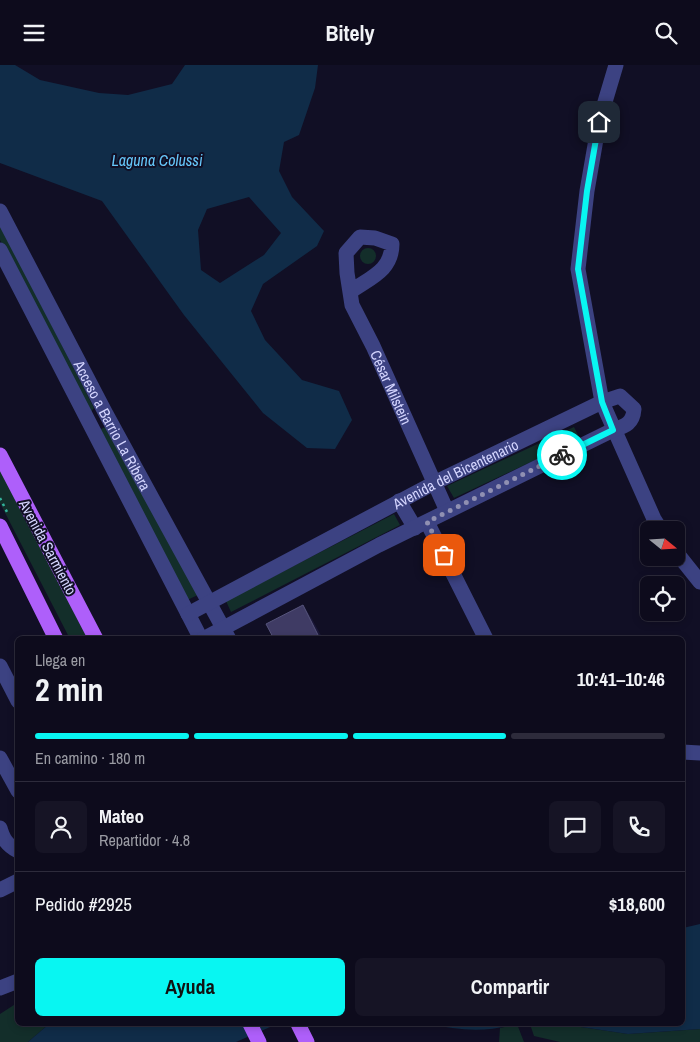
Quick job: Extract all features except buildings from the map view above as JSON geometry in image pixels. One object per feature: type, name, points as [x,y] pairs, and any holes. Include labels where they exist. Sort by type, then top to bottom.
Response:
[{"type":"main road","name":"Avenida Sarmiento","points":[[0,455],[94,636]]},
{"type":"main road","points":[[0,526],[55,636]]},
{"type":"main road","points":[[251,1026],[259,1042]]},
{"type":"main road","points":[[299,1026],[307,1042]]},
{"type":"street","points":[[616,65],[599,122],[587,191],[578,269],[602,402],[655,521]]},
{"type":"street","name":"Acceso a Barrio La Ribera","points":[[0,211],[105,412],[226,633]]},
{"type":"street","points":[[0,250],[200,636]]},
{"type":"street","name":"César Milstein","points":[[350,292],[352,305],[448,511]]},
{"type":"street","name":"Avenida del Bicentenario","points":[[188,614],[436,482],[602,402],[620,396],[634,409],[633,417],[627,426],[613,430],[448,511],[226,633]]},
{"type":"street","points":[[89,424],[105,412]]},
{"type":"street","points":[[399,501],[421,525],[484,636]]},
{"type":"street","points":[[685,564],[700,582]]},
{"type":"street","points":[[0,666],[15,695]]},
{"type":"street","points":[[685,752],[700,753]]},
{"type":"street","points":[[0,758],[15,786]]},
{"type":"street","points":[[0,828],[2,838],[15,850]]},
{"type":"street","points":[[0,890],[15,882]]},
{"type":"street","points":[[0,989],[15,982]]},
{"type":"green space","points":[[0,224],[94,408],[90,413],[85,410],[0,240]]},
{"type":"green space","points":[[368,248],[374,250],[376,256],[374,262],[368,264],[362,262],[360,256],[362,250]]},
{"type":"green space","points":[[105,427],[198,595],[185,601],[97,431]]},
{"type":"green space","points":[[574,427],[580,439],[454,498],[447,486]]},
{"type":"green space","points":[[0,468],[86,636],[68,636],[0,503]]},
{"type":"green space","points":[[394,514],[400,525],[231,612],[226,601]]},
{"type":"green space","points":[[15,1004],[15,1026],[47,1026],[28,1042],[0,1042],[0,1014]]},
{"type":"green space","points":[[518,1026],[524,1042],[499,1042],[500,1028]]},
{"type":"green space","points":[[531,1026],[574,1026],[628,1034],[700,1029],[700,1042],[560,1042],[534,1036]]},
{"type":"water","name":"Laguna Colussi","points":[[0,65],[15,65],[40,80],[99,93],[128,95],[172,84],[185,65],[318,65],[315,88],[299,135],[284,142],[279,171],[292,197],[324,231],[317,246],[263,284],[251,311],[265,340],[302,380],[339,391],[352,420],[335,449],[307,448],[263,413],[184,315],[102,201],[0,163]],"holes":[[[249,197],[281,233],[264,255],[220,283],[201,270],[198,230],[207,209]]]},
{"type":"water","points":[[700,924],[700,1029],[628,1034],[574,1026],[685,1026],[685,928]]},
{"type":"water","points":[[47,1026],[272,1026],[236,1042],[28,1042]]},
{"type":"water","points":[[440,1026],[507,1026],[482,1030]]},
{"type":"way so far","points":[[444,555],[427,522],[562,455]]},
{"type":"route","points":[[562,455],[613,430],[602,402],[578,269],[587,191],[599,122]]}]
